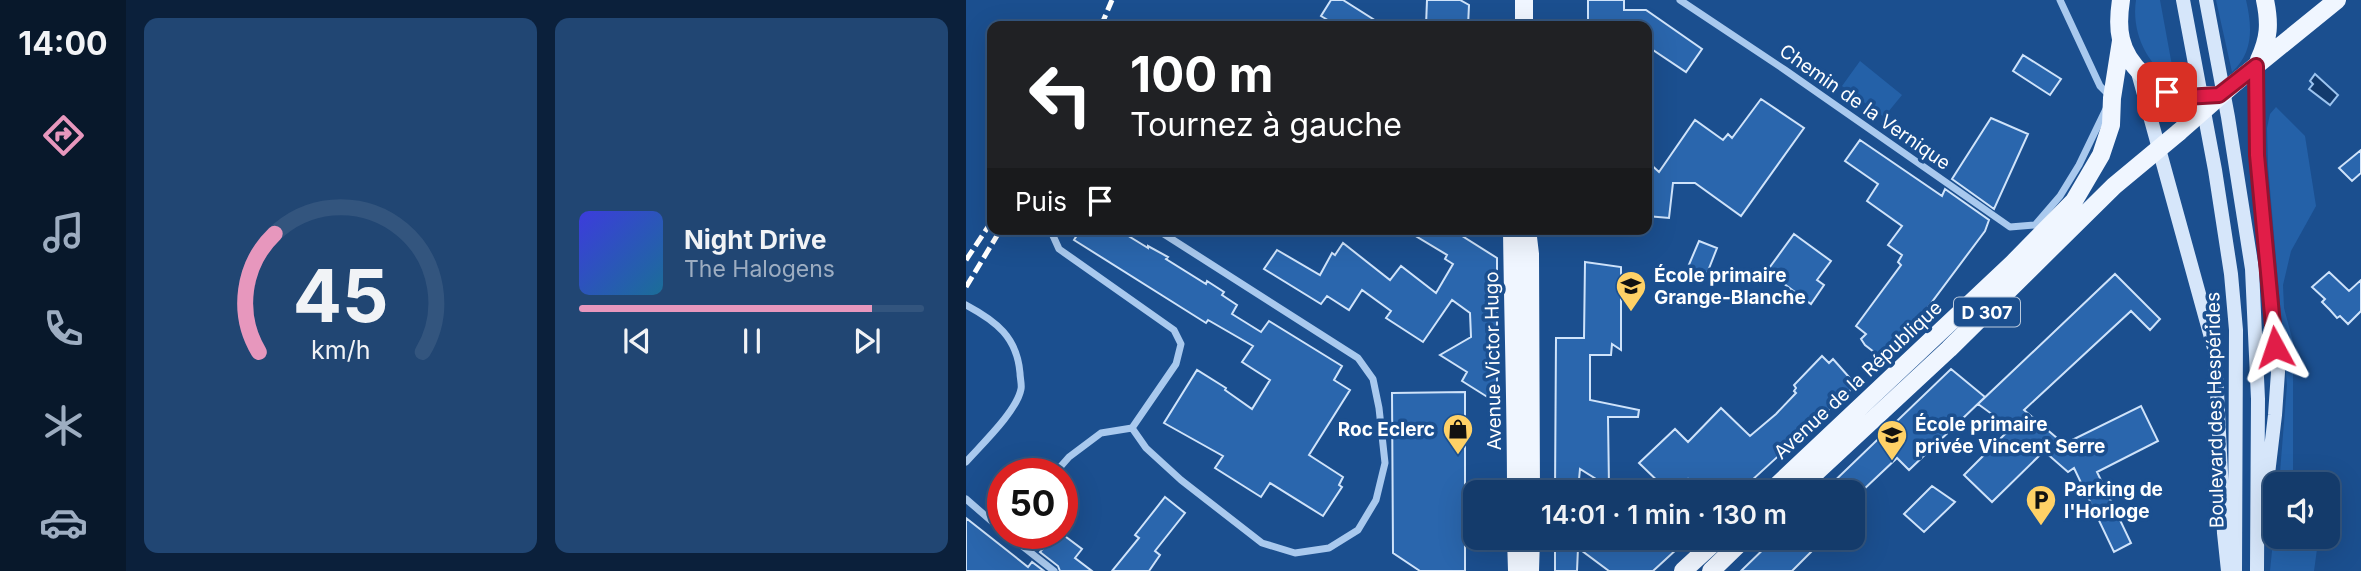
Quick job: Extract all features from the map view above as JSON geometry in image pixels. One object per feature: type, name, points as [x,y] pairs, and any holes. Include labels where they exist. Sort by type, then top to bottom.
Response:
[{"type":"main road","points":[[1512,0],[1512,21]]},
{"type":"main road","points":[[1524,0],[1524,21]]},
{"type":"main road","name":"Avenue de la République","points":[[1783,480],[2013,263],[2074,201],[2091,175],[2111,125],[2112,98],[2121,41],[2121,0]]},
{"type":"main road","name":"Boulevard des Hespérides","points":[[2183,0],[2215,170],[2231,274],[2236,330],[2235,571]]},
{"type":"main road","points":[[2206,0],[2252,269],[2258,399],[2259,552]]},
{"type":"main road","points":[[2257,571],[2278,372],[2257,155],[2256,66],[2268,40],[2268,14],[2264,0]]},
{"type":"main road","points":[[2256,66],[2337,0]]},
{"type":"main road","points":[[2121,41],[2137,69],[2215,352],[2228,571]]},
{"type":"main road","name":"Avenue de la République","points":[[1808,480],[1948,349],[2114,186],[2256,66]]},
{"type":"main road","points":[[2137,69],[2167,92],[2179,96],[2219,95]]},
{"type":"main road","name":"Avenue Victor Hugo","points":[[1512,235],[1516,480]]},
{"type":"main road","name":"Avenue Victor Hugo","points":[[1528,235],[1531,480]]},
{"type":"main road","points":[[1516,550],[1517,571]]},
{"type":"main road","points":[[1530,571],[1531,550]]},
{"type":"main road","points":[[1683,571],[1706,550]]},
{"type":"main road","points":[[1711,571],[1733,550]]},
{"type":"street","name":"Chemin de la Vernique","points":[[1680,0],[2010,227],[2035,225]]},
{"type":"street","points":[[2060,0],[2100,86],[2112,98]]},
{"type":"street","name":"Avenue de la République","points":[[2035,225],[2060,196],[2079,165],[2112,98]]},
{"type":"street","points":[[1053,235],[1059,249],[1174,330],[1181,344],[1176,365],[1132,428],[1101,433],[1068,458]]},
{"type":"street","points":[[1132,428],[1146,448],[1181,480],[1262,543],[1295,553],[1329,548],[1358,530],[1376,500],[1385,463],[1373,379],[1358,358],[1165,235]]},
{"type":"street","points":[[966,305],[993,320],[1011,341],[1019,367],[1021,390],[1007,416],[966,462]]},
{"type":"street","points":[[966,499],[987,516]]},
{"type":"street","points":[[1027,549],[1054,571]]},
{"type":"shaded area","points":[[2136,0],[2160,0],[2175,82],[2156,67],[2143,47],[2136,24]]},
{"type":"shaded area","points":[[2216,0],[2246,0],[2250,38],[2244,56],[2232,72]]},
{"type":"shaded area","points":[[1860,61],[1902,95],[1884,117],[1842,86]]},
{"type":"shaded area","points":[[2315,74],[2338,95],[2330,105],[2309,89]]},
{"type":"shaded area","points":[[2276,107],[2305,136],[2316,206],[2291,251],[2283,285],[2284,308],[2293,342],[2294,472],[2280,472],[2287,385],[2268,166],[2267,128],[2270,114]]},
{"type":"shaded area","points":[[2272,549],[2317,549],[2314,571],[2270,571]]},
{"type":"building","points":[[1331,0],[1343,0],[1376,21],[1330,21],[1321,16]]},
{"type":"building","points":[[1427,0],[1460,0],[1469,5],[1468,21],[1426,21]]},
{"type":"building","points":[[1588,0],[1624,0],[1624,10],[1646,10],[1702,49],[1686,72],[1652,49],[1652,21],[1588,21]]},
{"type":"building","points":[[2023,55],[2061,79],[2050,95],[2013,71]]},
{"type":"building","points":[[1761,99],[1804,128],[1741,216],[1695,183],[1673,183],[1669,218],[1652,216],[1652,166],[1659,172],[1695,120],[1723,140],[1728,134],[1732,138]]},
{"type":"building","points":[[1991,118],[2028,134],[1994,209],[1952,179]]},
{"type":"building","points":[[1860,140],[1942,196],[1945,189],[1989,220],[1985,231],[1902,342],[1883,359],[1865,345],[1861,339],[1866,334],[1856,326],[1901,265],[1898,262],[1902,255],[1888,245],[1902,226],[1867,201],[1878,184],[1845,161]]},
{"type":"building","points":[[2361,150],[2361,173],[2352,181],[2339,168]]},
{"type":"building","points":[[1794,234],[1831,261],[1817,280],[1824,285],[1811,304],[1767,271]]},
{"type":"building","points":[[1077,235],[1127,235],[1168,257],[1166,259],[1206,284],[1207,281],[1224,292],[1222,295],[1237,305],[1232,314],[1261,332],[1269,321],[1342,366],[1334,380],[1350,390],[1309,455],[1343,477],[1339,485],[1342,487],[1323,516],[1270,483],[1261,497],[1215,468],[1223,456],[1164,423],[1197,370],[1252,409],[1270,380],[1242,362],[1253,346],[1208,320],[1206,323],[1074,240]]},
{"type":"building","points":[[1414,235],[1461,235],[1497,258],[1497,403],[1462,381],[1467,372],[1440,355],[1471,337],[1470,313],[1452,300],[1423,342],[1386,318],[1391,311],[1362,290],[1349,310],[1327,296],[1321,304],[1264,269],[1277,250],[1320,275],[1332,253],[1335,255],[1343,243],[1390,280],[1401,266],[1436,293],[1453,264],[1445,259],[1447,255]]},
{"type":"building","points":[[1699,241],[1717,248],[1706,276],[1685,274]]},
{"type":"building","points":[[1585,262],[1621,267],[1621,350],[1612,344],[1611,355],[1590,355],[1590,400],[1639,410],[1638,417],[1608,417],[1609,480],[1598,480],[1580,469],[1579,480],[1555,480],[1556,338],[1584,338]]},
{"type":"building","points":[[2329,272],[2349,291],[2361,280],[2361,311],[2348,324],[2340,316],[2337,318],[2322,302],[2325,299],[2312,287]]},
{"type":"building","points":[[2115,274],[2160,319],[2150,330],[2131,311],[2024,410],[2064,444],[2141,406],[2158,441],[2097,472],[2131,543],[2114,552],[2074,468],[2068,472],[2044,451],[1992,502],[1964,475],[2011,428],[1978,404]]},
{"type":"building","points":[[1822,356],[1829,363],[1833,359],[1856,385],[1752,480],[1657,480],[1639,463],[1675,429],[1688,442],[1721,408],[1750,436],[1796,393],[1794,385]]},
{"type":"building","points":[[1951,369],[1985,397],[1909,470],[1897,458],[1865,488],[1865,480],[1835,480]]},
{"type":"building","points":[[1465,392],[1465,571],[1420,571],[1393,553],[1392,393]]},
{"type":"building","points":[[1932,486],[1955,502],[1924,532],[1904,514]]},
{"type":"building","points":[[1165,497],[1185,513],[1155,551],[1160,555],[1149,571],[1112,571],[1139,538],[1135,535]]},
{"type":"building","points":[[966,518],[987,535],[987,549],[1005,549],[1028,567],[1032,562],[1044,571],[966,571]]},
{"type":"building","points":[[1078,546],[1082,549],[1075,558],[1092,571],[1060,571],[1058,566],[1040,552],[1042,549],[1078,549]]},
{"type":"building","points":[[1555,550],[1578,550],[1577,571],[1555,571]]},
{"type":"building","points":[[1581,550],[1676,550],[1653,571],[1609,571]]},
{"type":"building","points":[[1763,550],[1813,550],[1792,571],[1741,571]]},
{"type":"railway","points":[[1103,21],[1112,0]]},
{"type":"railway","points":[[966,260],[987,228]]},
{"type":"railway","points":[[966,287],[997,235]]},
{"type":"place","name":"École primaire Grange-Blanche","points":[[1631,313]]},
{"type":"place","name":"Roc Eclerc","points":[[1458,456]]},
{"type":"place","name":"École primaire privée Vincent Serre","points":[[1892,462]]},
{"type":"place","name":"Parking de l'Horloge","points":[[2041,527]]},
{"type":"route","points":[[2167,92],[2185,97],[2219,95],[2256,66],[2257,155],[2275,347]]}]
